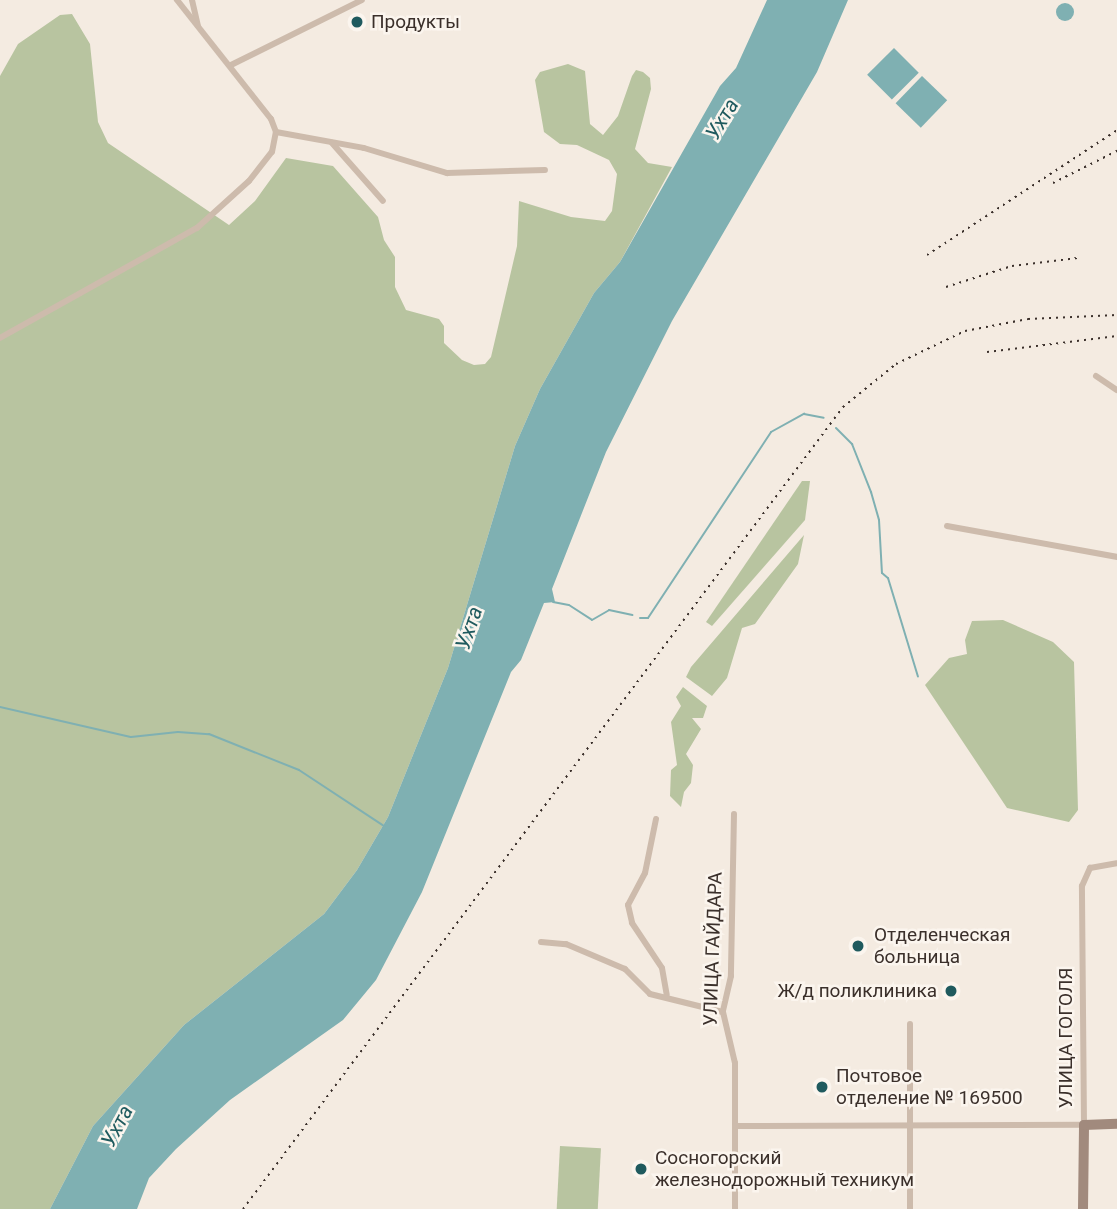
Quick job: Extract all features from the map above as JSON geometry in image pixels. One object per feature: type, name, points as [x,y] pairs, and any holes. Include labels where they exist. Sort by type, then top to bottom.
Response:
[{"type":"main road","points":[[1084,1125],[1117,1124]]},
{"type":"main road","name":"УЛИЦА ГОГОЛЯ","points":[[1083,1209],[1084,1125]]},
{"type":"street","points":[[177,0],[231,65],[276,132],[332,143],[447,173],[545,170]]},
{"type":"street","points":[[192,0],[199,28]]},
{"type":"street","points":[[231,65],[362,0]]},
{"type":"street","points":[[0,338],[133,266],[213,216],[265,164],[276,132]]},
{"type":"street","points":[[332,143],[383,201]]},
{"type":"street","points":[[1096,376],[1117,390]]},
{"type":"street","points":[[947,526],[1117,557]]},
{"type":"street","name":"УЛИЦА ГАЙДАРА","points":[[734,814],[732,976],[723,1012],[735,1063],[735,1209]]},
{"type":"street","points":[[656,819],[645,873],[628,905],[632,923],[665,974],[667,995]]},
{"type":"street","name":"УЛИЦА ГОГОЛЯ","points":[[1084,1125],[1082,886],[1090,869],[1117,863]]},
{"type":"street","points":[[541,942],[583,951],[625,969],[650,993],[667,995],[675,1001],[723,1012]]},
{"type":"street","points":[[910,1024],[910,1209]]},
{"type":"street","points":[[735,1126],[1084,1125]]},
{"type":"green space","points":[[72,14],[90,44],[98,122],[108,143],[229,225],[255,201],[286,158],[333,166],[378,217],[384,240],[395,257],[395,287],[406,310],[439,319],[444,326],[444,343],[462,360],[474,365],[485,364],[491,357],[517,246],[519,201],[571,217],[605,221],[612,211],[617,174],[609,160],[577,145],[560,144],[544,132],[535,80],[540,72],[568,64],[585,71],[590,124],[603,135],[618,116],[632,76],[636,70],[643,72],[650,78],[651,89],[635,149],[648,163],[672,167],[620,262],[594,293],[540,389],[515,446],[448,668],[388,817],[357,870],[324,914],[184,1025],[93,1126],[50,1209],[0,1209],[0,76],[18,44],[60,15]]},
{"type":"green space","points":[[802,481],[810,481],[805,520],[712,626],[706,622]]},
{"type":"green space","points":[[804,535],[798,564],[755,624],[742,628],[727,678],[712,696],[686,677],[691,667]]},
{"type":"green space","points":[[1003,620],[1053,642],[1074,662],[1078,810],[1069,822],[1007,808],[925,685],[949,658],[967,654],[965,640],[972,621]]},
{"type":"green space","points":[[683,687],[707,706],[703,718],[692,718],[701,729],[686,754],[693,765],[691,783],[684,792],[681,807],[670,796],[671,770],[677,765],[671,722],[681,706],[676,697]]},
{"type":"green space","points":[[560,1146],[601,1148],[598,1209],[557,1209]]},
{"type":"water","name":"Ухта","points":[[767,0],[848,0],[817,72],[672,321],[606,452],[552,589],[555,602],[544,603],[521,660],[511,672],[422,892],[376,980],[343,1020],[230,1100],[176,1149],[149,1178],[137,1209],[50,1209],[93,1126],[184,1025],[324,914],[357,870],[388,817],[448,668],[515,446],[540,389],[594,293],[620,262],[720,86],[736,68]]},
{"type":"water","points":[[1065,3],[1071,6],[1074,12],[1071,18],[1065,21],[1059,18],[1056,12],[1059,6]]},
{"type":"water","points":[[894,48],[919,73],[892,100],[867,75]]},
{"type":"water","points":[[922,76],[947,100],[921,128],[896,103]]},
{"type":"waterway","points":[[640,618],[648,618],[771,432],[804,414],[824,418]]},
{"type":"waterway","points":[[836,428],[852,444],[871,492],[879,520],[882,573],[888,578],[918,677]]},
{"type":"waterway","points":[[553,602],[569,605],[592,620],[609,610],[632,615]]},
{"type":"waterway","points":[[0,707],[131,737],[178,732],[209,734],[299,770],[384,826]]},
{"type":"railway","points":[[927,255],[1117,130]]},
{"type":"railway","points":[[1053,183],[1117,151]]},
{"type":"railway","points":[[946,287],[1012,266],[1078,258]]},
{"type":"railway","points":[[243,1209],[843,407],[896,364],[965,331],[1028,319],[1117,315]]},
{"type":"railway","points":[[987,352],[1117,336]]},
{"type":"place","name":"Продукты","points":[[357,22]]},
{"type":"place","name":"Отделенческая больница","points":[[858,946]]},
{"type":"place","name":"Ж/д поликлиника","points":[[951,991]]},
{"type":"place","name":"Почтовое отделение № 169500","points":[[822,1087]]},
{"type":"place","name":"Сосногорский железнодорожный техникум","points":[[641,1169]]}]
